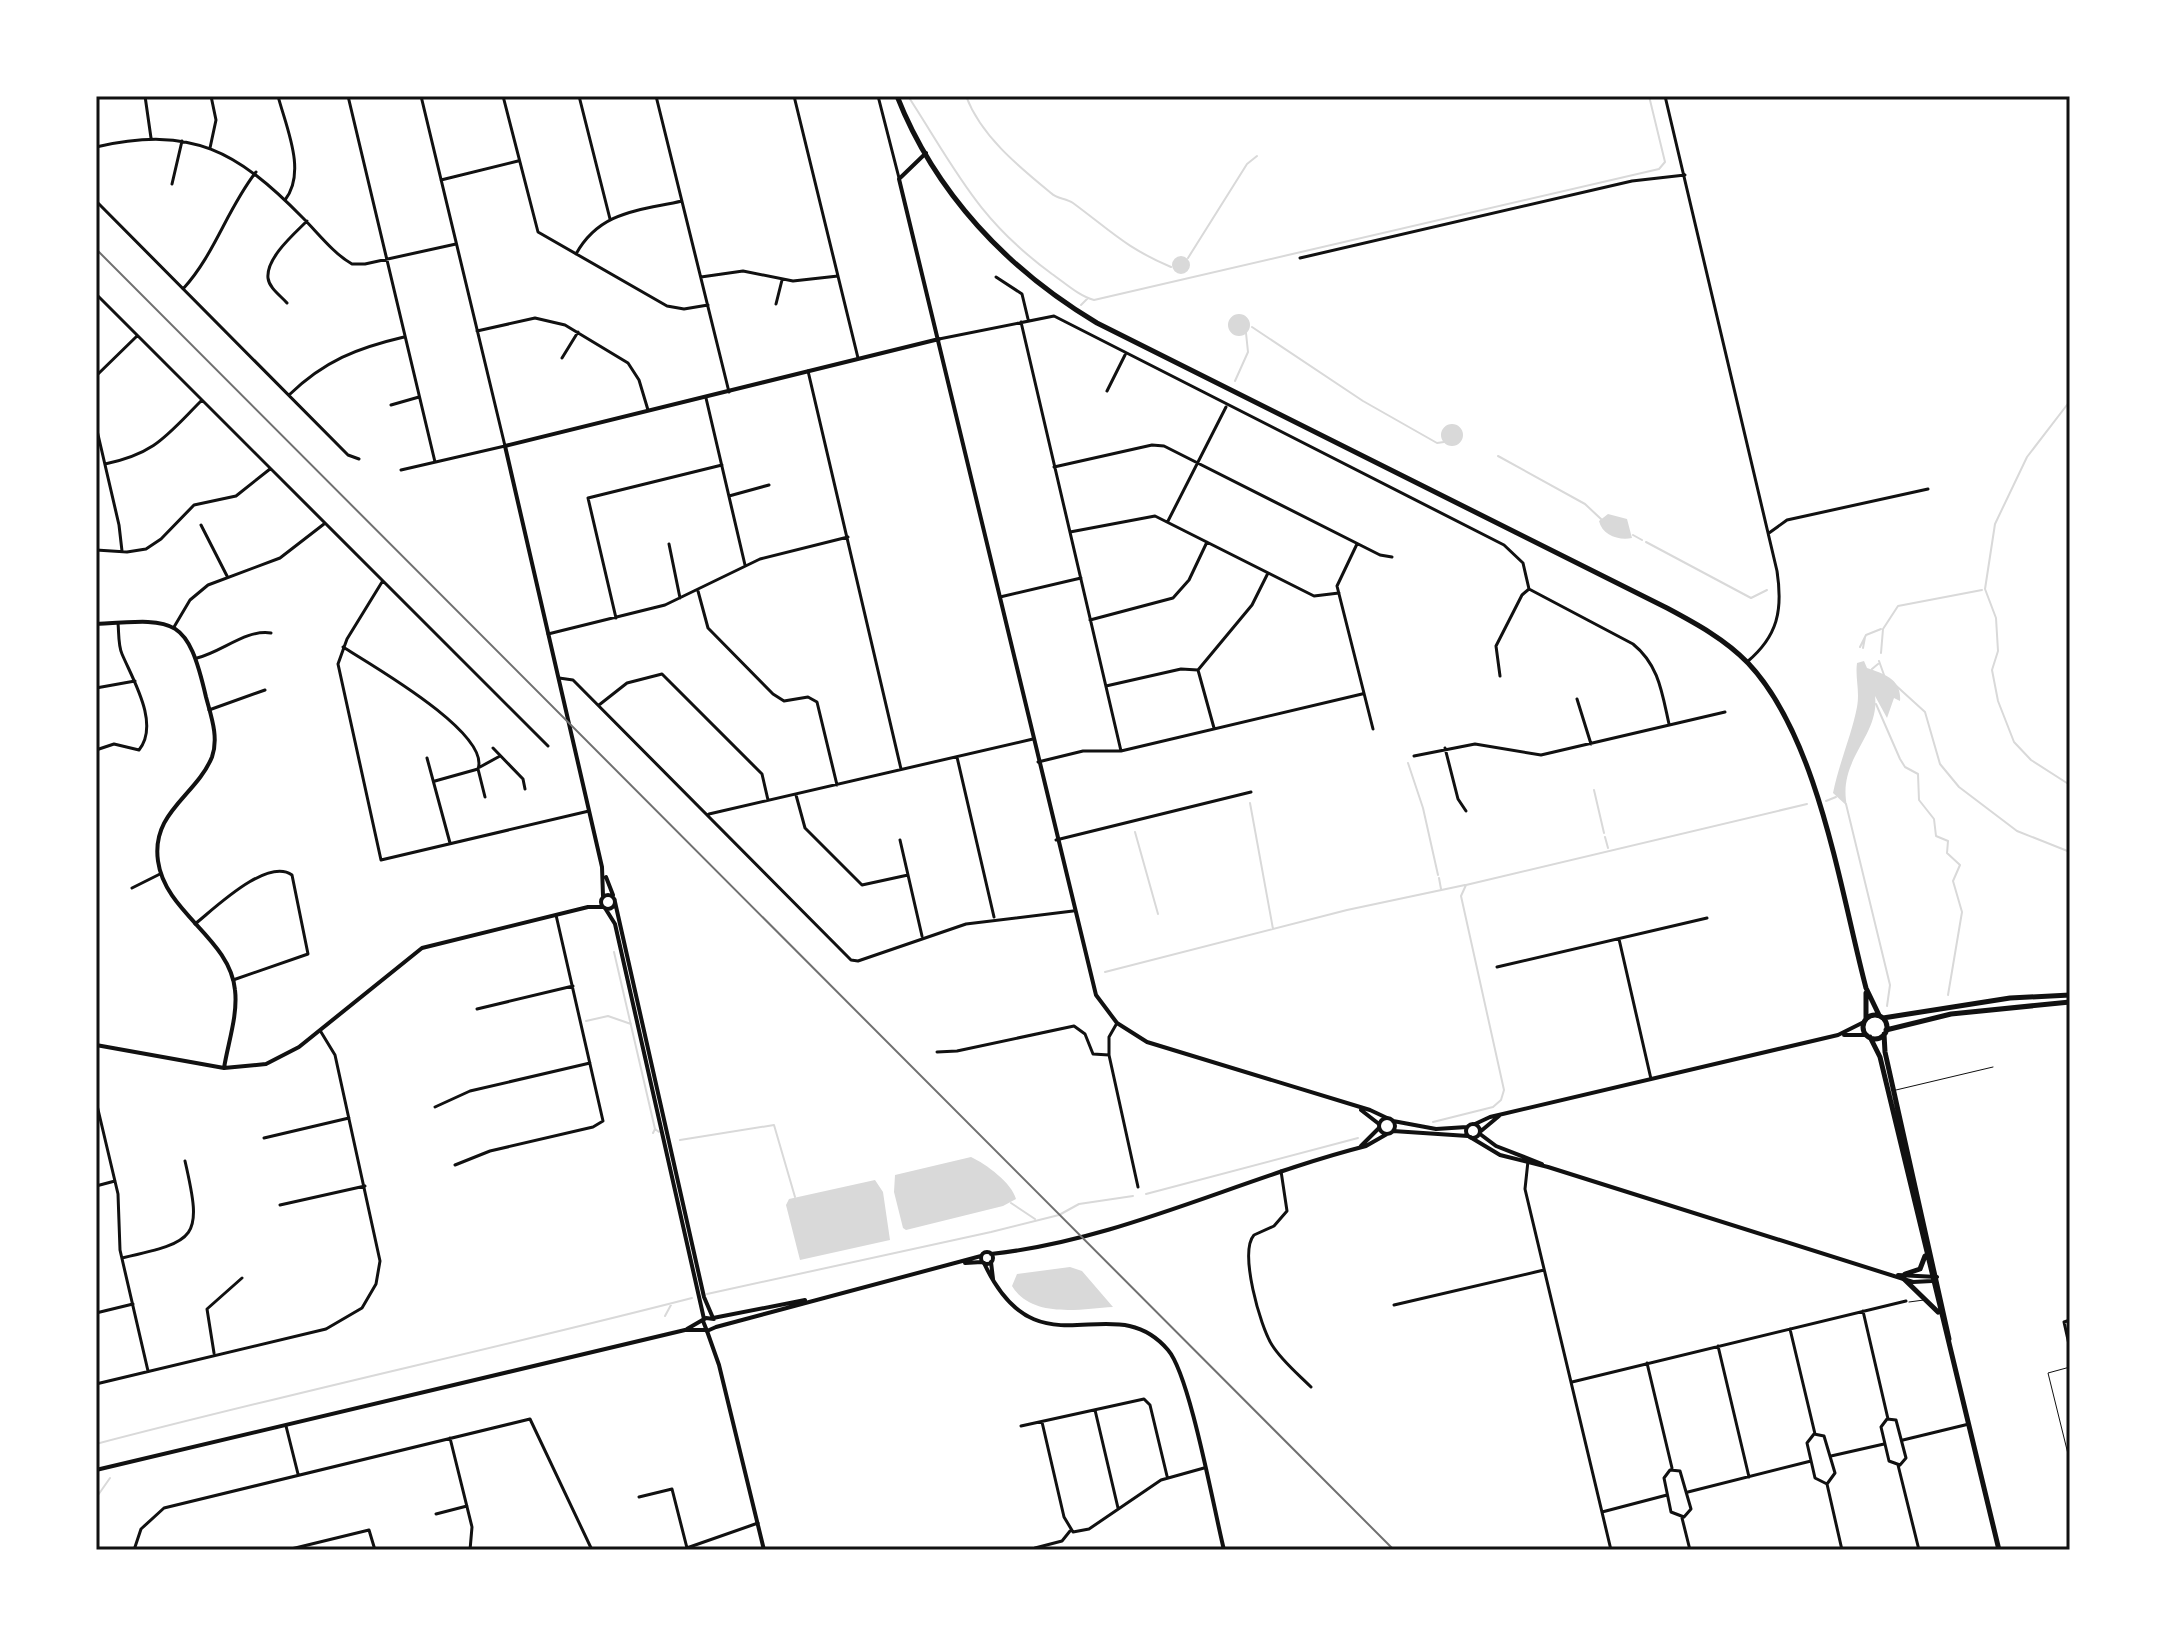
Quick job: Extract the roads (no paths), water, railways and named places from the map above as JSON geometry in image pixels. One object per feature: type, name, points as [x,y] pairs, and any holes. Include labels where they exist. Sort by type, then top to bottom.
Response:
[{"type":"highway","points":[[897,96],[926,153],[978,228],[1027,276],[1061,301],[1111,330],[1667,608],[1731,647],[1747,662],[1781,707],[1803,752],[1866,988],[1881,1016],[1885,1032],[1893,1090],[1941,1316],[1949,1340]]},
{"type":"highway","points":[[1866,988],[1868,1036],[1880,1057],[1999,1550]]},
{"type":"highway","points":[[1865,1021],[1881,1016],[2010,998],[2070,995]]},
{"type":"highway","points":[[1868,1036],[1951,1014],[2070,1002]]},
{"type":"highway","points":[[1925,1250],[1920,1269],[1902,1276],[1941,1316]]},
{"type":"street","points":[[145,96],[151,138]]},
{"type":"street","points":[[210,148],[216,120],[211,96]]},
{"type":"street","points":[[278,96],[296,173],[294,185],[285,200]]},
{"type":"street","points":[[348,96],[435,462]]},
{"type":"street","points":[[421,96],[602,867],[615,900],[704,1297],[713,1318],[715,1350]]},
{"type":"street","points":[[503,96],[534,226],[667,306],[684,309],[708,305]]},
{"type":"street","points":[[579,96],[610,219]]},
{"type":"street","points":[[656,96],[729,392]]},
{"type":"street","points":[[794,96],[858,358]]},
{"type":"street","points":[[878,96],[939,339],[1090,981],[1103,1006],[1117,1023],[1156,1047],[1390,1120],[1436,1129],[1467,1127],[1501,1115],[1838,1035],[1865,1021]]},
{"type":"street","points":[[1665,96],[1776,562],[1781,613],[1771,638],[1747,662]]},
{"type":"street","points":[[96,147],[151,138],[210,148],[256,172],[352,264],[387,260],[456,244]]},
{"type":"street","points":[[172,184],[182,141]]},
{"type":"street","points":[[899,179],[926,153]]},
{"type":"street","points":[[441,180],[518,161]]},
{"type":"street","points":[[183,289],[206,262],[236,200],[256,172]]},
{"type":"street","points":[[1300,258],[1632,181],[1685,175]]},
{"type":"street","points":[[96,201],[348,455],[359,459]]},
{"type":"street","points":[[576,254],[594,228],[610,219],[682,201]]},
{"type":"street","points":[[287,303],[270,285],[269,272],[283,246],[307,221]]},
{"type":"street","points":[[701,277],[743,271],[782,280],[810,281],[838,276]]},
{"type":"street","points":[[996,277],[1022,294],[1028,319]]},
{"type":"street","points":[[776,304],[782,280]]},
{"type":"street","points":[[96,294],[548,746]]},
{"type":"street","points":[[401,470],[706,398],[858,358],[1028,319],[1054,316],[1125,355],[1504,545],[1523,563],[1529,589],[1633,644],[1646,655],[1659,679],[1669,725]]},
{"type":"street","points":[[477,331],[535,318],[554,321],[578,332],[628,363],[639,380],[648,411]]},
{"type":"street","points":[[1020,321],[1121,751]]},
{"type":"street","points":[[562,358],[578,332]]},
{"type":"street","points":[[96,376],[137,336]]},
{"type":"street","points":[[289,395],[330,360],[364,346],[405,337]]},
{"type":"street","points":[[1107,391],[1125,355]]},
{"type":"street","points":[[808,371],[901,769]]},
{"type":"street","points":[[391,405],[419,397]]},
{"type":"street","points":[[706,398],[745,565]]},
{"type":"street","points":[[105,464],[136,457],[154,447],[202,400]]},
{"type":"street","points":[[1168,521],[1227,406]]},
{"type":"street","points":[[96,426],[122,552]]},
{"type":"street","points":[[1054,467],[1158,444],[1357,544],[1392,557]]},
{"type":"street","points":[[616,618],[588,498],[722,465]]},
{"type":"street","points":[[96,550],[137,551],[154,545],[194,505],[244,492],[270,469]]},
{"type":"street","points":[[729,496],[769,485]]},
{"type":"street","points":[[1769,533],[1785,521],[1802,516],[1928,489]]},
{"type":"street","points":[[1070,532],[1146,515],[1168,521],[1318,597],[1339,593]]},
{"type":"street","points":[[174,627],[198,592],[227,576],[280,558],[324,524]]},
{"type":"street","points":[[201,525],[227,576]]},
{"type":"street","points":[[548,634],[680,599],[745,565],[848,537]]},
{"type":"street","points":[[1090,620],[1173,598],[1189,580],[1207,542]]},
{"type":"street","points":[[669,544],[680,599]]},
{"type":"street","points":[[1357,544],[1338,584],[1362,694],[1373,729]]},
{"type":"street","points":[[1198,670],[1252,605],[1268,573]]},
{"type":"street","points":[[1000,597],[1081,578]]},
{"type":"street","points":[[382,582],[343,647],[339,673],[381,860],[589,811]]},
{"type":"street","points":[[1500,676],[1496,646],[1522,595],[1529,589]]},
{"type":"street","points":[[698,591],[708,628],[773,694],[784,701],[808,697],[817,702],[837,785]]},
{"type":"street","points":[[96,624],[157,621],[174,627],[189,640],[197,658],[215,738],[213,752],[204,770],[174,805],[161,826],[157,844],[160,874],[222,957],[233,980],[235,1007],[224,1068]]},
{"type":"street","points":[[96,750],[108,745],[139,750],[143,746],[146,721],[136,681],[123,655],[118,622]]},
{"type":"street","points":[[197,658],[218,653],[252,634],[271,633]]},
{"type":"street","points":[[343,647],[439,711],[471,742],[485,797]]},
{"type":"street","points":[[1106,686],[1181,669],[1198,670]]},
{"type":"street","points":[[1198,670],[1214,729]]},
{"type":"street","points":[[599,705],[627,683],[662,674],[762,774],[769,801]]},
{"type":"street","points":[[559,678],[571,679],[599,705],[851,960],[858,961],[922,936],[994,918],[1073,911]]},
{"type":"street","points":[[96,688],[136,681]]},
{"type":"street","points":[[209,710],[265,690]]},
{"type":"street","points":[[1038,762],[1083,751],[1121,751],[1362,694]]},
{"type":"street","points":[[1577,699],[1591,744]]},
{"type":"street","points":[[1414,756],[1475,744],[1541,755],[1725,712]]},
{"type":"street","points":[[707,815],[1033,739]]},
{"type":"street","points":[[493,748],[523,779],[525,789]]},
{"type":"street","points":[[1445,748],[1458,799],[1466,811]]},
{"type":"street","points":[[435,781],[479,768],[500,756]]},
{"type":"street","points":[[957,757],[994,918]]},
{"type":"street","points":[[427,758],[450,844]]},
{"type":"street","points":[[1056,840],[1251,792]]},
{"type":"street","points":[[796,795],[805,828],[862,885],[908,875]]},
{"type":"street","points":[[900,840],[922,936]]},
{"type":"street","points":[[602,867],[604,908],[615,924],[703,1320],[715,1350],[764,1550]]},
{"type":"street","points":[[195,924],[253,879],[282,871],[292,875],[308,954],[233,980]]},
{"type":"street","points":[[132,888],[160,874]]},
{"type":"street","points":[[588,907],[602,898],[615,900]]},
{"type":"street","points":[[96,1046],[224,1068],[244,1069],[275,1061],[320,1030],[422,948],[588,907],[612,908],[615,900]]},
{"type":"street","points":[[455,1165],[490,1151],[600,1125],[604,1118],[556,915]]},
{"type":"street","points":[[1497,967],[1707,918]]},
{"type":"street","points":[[1619,939],[1651,1079]]},
{"type":"street","points":[[477,1009],[573,986]]},
{"type":"street","points":[[1117,1023],[1109,1037],[1109,1055],[1138,1187]]},
{"type":"street","points":[[937,1052],[957,1051],[1074,1026],[1085,1034],[1093,1054],[1109,1055]]},
{"type":"street","points":[[96,1384],[326,1329],[362,1308],[376,1284],[380,1261],[335,1055],[320,1030]]},
{"type":"street","points":[[1838,1035],[1868,1036]]},
{"type":"street","points":[[435,1107],[470,1091],[590,1063]]},
{"type":"street","points":[[96,1101],[115,1181],[122,1258],[148,1371]]},
{"type":"street","points":[[1355,1107],[1387,1134]]},
{"type":"street","points":[[96,1470],[685,1330],[703,1320],[808,1300],[1087,1234],[1360,1148],[1393,1131],[1469,1137],[1480,1133],[1501,1115]]},
{"type":"street","points":[[264,1138],[349,1118]]},
{"type":"street","points":[[1360,1148],[1379,1126],[1390,1120]]},
{"type":"street","points":[[1390,1120],[1393,1131]]},
{"type":"street","points":[[1475,1124],[1480,1133],[1496,1146],[1529,1161]]},
{"type":"street","points":[[1467,1127],[1469,1137],[1494,1152],[1902,1276],[1933,1278]]},
{"type":"street","points":[[122,1258],[175,1245],[192,1229],[195,1206],[185,1161]]},
{"type":"street","points":[[1529,1161],[1525,1189],[1611,1550]]},
{"type":"street","points":[[1281,1171],[1287,1211],[1274,1226],[1254,1235],[1247,1254],[1266,1334],[1277,1352],[1311,1387]]},
{"type":"street","points":[[96,1186],[115,1181]]},
{"type":"street","points":[[280,1205],[365,1186]]},
{"type":"street","points":[[987,1259],[994,1284],[1011,1306],[1040,1322],[1125,1325],[1158,1340],[1179,1368],[1224,1550]]},
{"type":"street","points":[[1394,1305],[1544,1270]]},
{"type":"street","points":[[214,1354],[207,1309],[242,1278]]},
{"type":"street","points":[[685,1330],[706,1331],[808,1300]]},
{"type":"street","points":[[1572,1382],[1906,1301]]},
{"type":"street","points":[[96,1313],[133,1304]]},
{"type":"street","points":[[1863,1311],[1888,1419]]},
{"type":"street","points":[[2070,1320],[2064,1322],[2070,1349]]},
{"type":"street","points":[[1790,1329],[1815,1434]]},
{"type":"street","points":[[1718,1346],[1749,1477]]},
{"type":"street","points":[[1647,1363],[1672,1469]]},
{"type":"street","points":[[1021,1426],[1142,1399],[1148,1402],[1168,1478]]},
{"type":"street","points":[[1095,1410],[1118,1508]]},
{"type":"street","points":[[134,1550],[141,1529],[164,1508],[530,1419],[592,1550]]},
{"type":"street","points":[[1888,1419],[1898,1423],[1906,1458],[1898,1465]]},
{"type":"street","points":[[1888,1419],[1881,1427],[1884,1444],[1889,1461],[1898,1465]]},
{"type":"street","points":[[1042,1422],[1070,1531]]},
{"type":"street","points":[[1902,1440],[1969,1424]]},
{"type":"street","points":[[286,1426],[298,1474]]},
{"type":"street","points":[[1815,1434],[1827,1439],[1835,1473],[1827,1484],[1842,1550]]},
{"type":"street","points":[[1815,1434],[1807,1443],[1815,1478],[1827,1484]]},
{"type":"street","points":[[450,1438],[472,1527],[470,1550]]},
{"type":"street","points":[[1831,1456],[1884,1444]]},
{"type":"street","points":[[1688,1492],[1811,1461]]},
{"type":"street","points":[[1898,1465],[1919,1550]]},
{"type":"street","points":[[1070,1531],[1082,1532],[1168,1478],[1204,1468]]},
{"type":"street","points":[[1672,1469],[1683,1474],[1688,1492],[1691,1509],[1682,1518]]},
{"type":"street","points":[[1672,1469],[1664,1478],[1667,1495],[1671,1512],[1682,1518],[1690,1550]]},
{"type":"street","points":[[639,1497],[672,1489],[687,1548]]},
{"type":"street","points":[[1602,1512],[1667,1495]]},
{"type":"street","points":[[436,1514],[467,1506]]},
{"type":"street","points":[[681,1550],[758,1523]]},
{"type":"street","points":[[287,1550],[369,1530],[375,1550]]},
{"type":"street","points":[[1035,1548],[1062,1541],[1070,1531]]},
{"type":"lane","points":[[1893,1090],[1993,1067]]},
{"type":"lane","points":[[1906,1301],[1930,1302]]},
{"type":"lane","points":[[2070,1367],[2048,1373],[2070,1462]]},
{"type":"waterway","points":[[908,96],[986,213],[1026,254],[1094,300],[1659,169],[1665,162],[1649,96]]},
{"type":"waterway","points":[[966,96],[991,137],[1038,183],[1053,195],[1073,203],[1130,246],[1171,267]]},
{"type":"waterway","points":[[1188,258],[1247,164],[1257,156]]},
{"type":"waterway","points":[[1081,305],[1088,298]]},
{"type":"waterway","points":[[1252,327],[1363,401],[1437,443],[1444,442]]},
{"type":"waterway","points":[[1235,381],[1248,352],[1246,333]]},
{"type":"waterway","points":[[2070,401],[2027,457],[1995,524],[1985,589],[1996,618],[1998,651],[1992,670],[1998,701],[2014,742],[2031,760],[2070,785]]},
{"type":"waterway","points":[[1498,456],[1585,504],[1601,519]]},
{"type":"waterway","points":[[1633,535],[1642,540]]},
{"type":"waterway","points":[[1646,542],[1751,598],[1767,590]]},
{"type":"waterway","points":[[1881,653],[1883,629],[1898,606],[1982,590]]},
{"type":"waterway","points":[[1860,647],[1866,635],[1881,629]]},
{"type":"waterway","points":[[1863,648],[1865,637]]},
{"type":"waterway","points":[[1879,661],[1884,675]]},
{"type":"waterway","points":[[1872,669],[1878,664]]},
{"type":"waterway","points":[[1892,682],[1925,712],[1940,764],[1959,787],[2017,831],[2070,852]]},
{"type":"waterway","points":[[1876,704],[1900,759],[1905,767],[1918,774],[1919,800],[1934,819],[1936,836],[1948,841],[1947,853],[1960,865],[1953,881],[1962,912],[1948,995]]},
{"type":"waterway","points":[[1408,763],[1423,808],[1438,875]]},
{"type":"waterway","points":[[1594,790],[1604,833]]},
{"type":"waterway","points":[[1826,801],[1836,797]]},
{"type":"waterway","points":[[1250,803],[1273,929]]},
{"type":"waterway","points":[[1433,1122],[1493,1107],[1501,1100],[1504,1090],[1461,896],[1466,885],[1807,804]]},
{"type":"waterway","points":[[1846,804],[1890,985],[1887,1006]]},
{"type":"waterway","points":[[1135,832],[1158,914]]},
{"type":"waterway","points":[[1605,837],[1608,848]]},
{"type":"waterway","points":[[1439,878],[1441,889]]},
{"type":"waterway","points":[[1105,972],[1347,910],[1465,885]]},
{"type":"waterway","points":[[614,952],[655,1129]]},
{"type":"waterway","points":[[586,1021],[608,1016],[631,1024]]},
{"type":"waterway","points":[[680,1140],[774,1125],[795,1197]]},
{"type":"waterway","points":[[653,1133],[655,1129],[659,1132]]},
{"type":"waterway","points":[[1146,1194],[1358,1138]]},
{"type":"waterway","points":[[707,1294],[991,1232],[1059,1215],[1079,1204],[1133,1196]]},
{"type":"waterway","points":[[1011,1203],[1035,1219]]},
{"type":"waterway","points":[[96,1444],[692,1298]]},
{"type":"waterway","points":[[665,1316],[672,1303]]},
{"type":"waterway","points":[[96,1498],[110,1478]]},
{"type":"railway","points":[[96,249],[1394,1550]]}]
